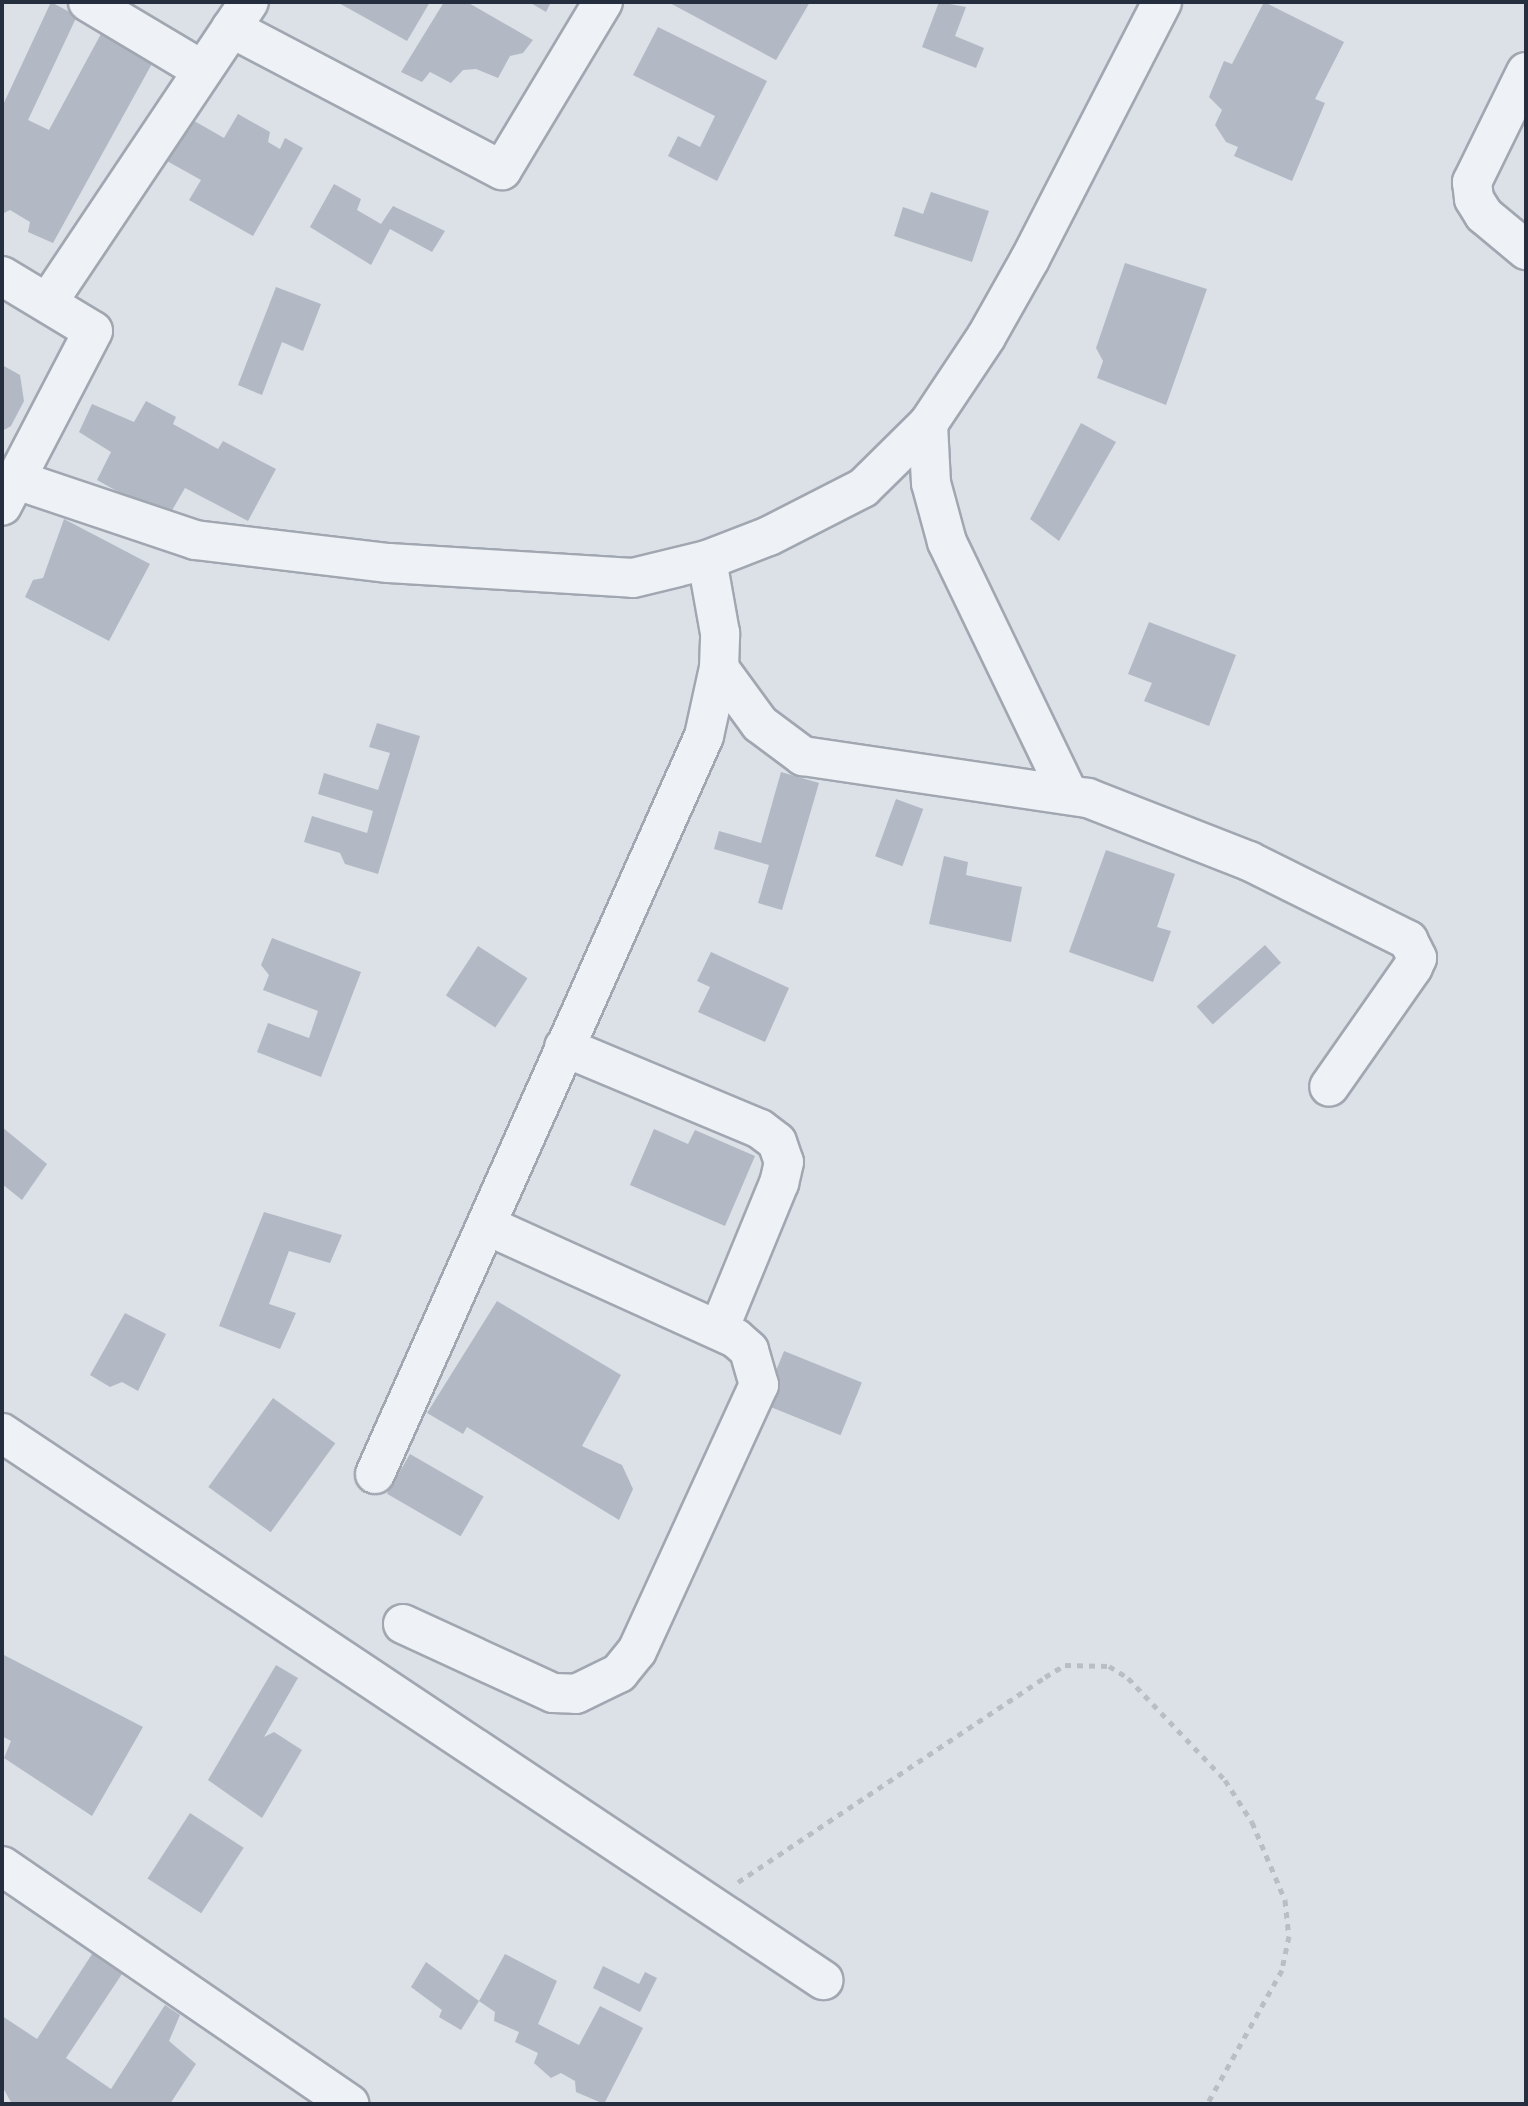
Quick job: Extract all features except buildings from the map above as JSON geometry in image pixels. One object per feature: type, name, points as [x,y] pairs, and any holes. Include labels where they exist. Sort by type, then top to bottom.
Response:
[{"type":"street","points":[[88,2],[202,70]]},
{"type":"street","points":[[48,302],[240,15],[502,170],[603,2]]},
{"type":"street","points":[[2,276],[93,331],[10,493],[195,540],[324,556],[633,578],[707,560],[769,536],[863,488],[928,424],[1015,285],[1162,2]]},
{"type":"street","points":[[1526,72],[1472,182],[1474,199],[1484,215],[1526,250]]},
{"type":"street","points":[[928,424],[931,483],[947,542],[1068,793]]},
{"type":"street","points":[[375,1474],[704,736],[719,668],[720,633],[707,560]]},
{"type":"street","points":[[719,668],[760,724],[803,756],[1068,793],[1106,803],[1249,861],[1415,947],[1413,967],[1329,1087]]},
{"type":"street","points":[[564,1047],[760,1129],[777,1142],[784,1162],[779,1183],[719,1329]]},
{"type":"street","points":[[403,1624],[553,1693],[576,1694],[619,1673],[637,1651],[753,1403],[757,1367],[749,1350],[719,1329],[486,1225]]},
{"type":"street","points":[[2,1433],[823,1980]]},
{"type":"street","points":[[2,1866],[349,2104]]},
{"type":"path","points":[[706,1903],[1055,1671],[1087,1662],[1109,1666],[1128,1678],[1225,1780],[1252,1822],[1285,1900],[1289,1936],[1282,1970],[1207,2104]]}]
